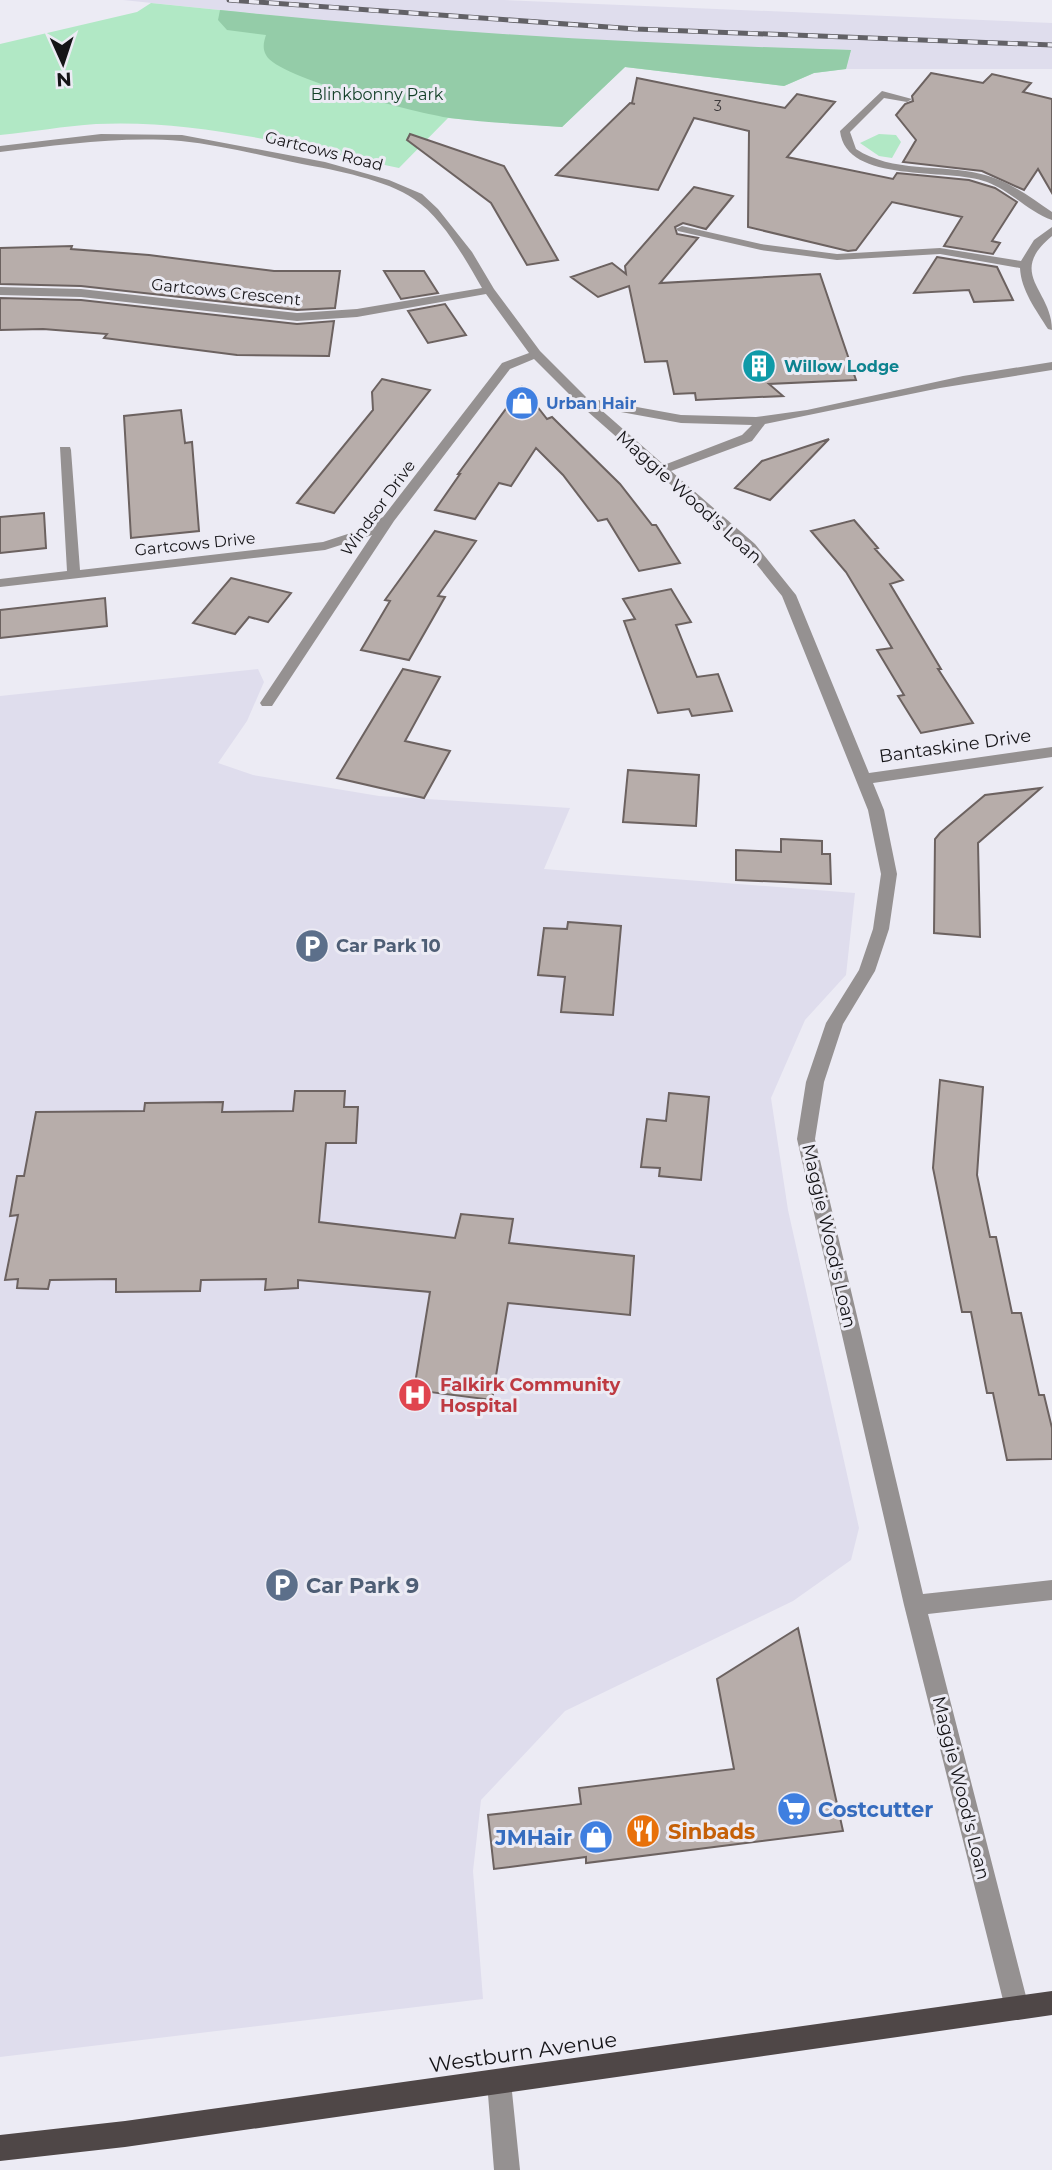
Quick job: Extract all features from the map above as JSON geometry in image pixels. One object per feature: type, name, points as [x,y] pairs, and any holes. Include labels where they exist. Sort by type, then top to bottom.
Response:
[{"type":"main road","name":"Westburn Avenue","points":[[0,2148],[125,2134],[1052,2003]]},
{"type":"street","points":[[907,99],[882,94],[845,131],[846,142],[852,151],[869,161],[893,166],[961,171],[985,178],[1007,188],[1052,217]]},
{"type":"street","name":"Gartcows Road","points":[[0,149],[101,137],[182,138],[326,165],[386,181],[418,196],[434,211],[468,254],[489,290],[536,354],[583,401]]},
{"type":"street","points":[[682,229],[761,247],[837,257],[940,251],[1024,265]]},
{"type":"street","points":[[1052,230],[1029,250],[1024,265],[1026,280],[1052,326]]},
{"type":"street","name":"Gartcows Crescent","points":[[0,291],[81,293],[297,317],[357,313],[489,290]]},
{"type":"street","name":"Windsor Drive","points":[[267,703],[388,519],[506,366],[536,354]]},
{"type":"street","points":[[583,401],[642,414],[696,421],[760,421],[805,415],[934,385],[1052,366]]},
{"type":"street","name":"Maggie Wood's Loan","points":[[583,401],[750,547],[789,595],[879,818],[889,874],[881,929],[867,971],[835,1023],[815,1082],[806,1139],[915,1605],[1017,2008]]},
{"type":"street","points":[[662,470],[747,438],[755,431],[760,421]]},
{"type":"street","points":[[65,450],[74,575]]},
{"type":"street","name":"Gartcows Drive","points":[[0,583],[325,546],[365,533],[388,519]]},
{"type":"street","name":"Bantaskine Drive","points":[[864,779],[1052,752]]},
{"type":"street","points":[[915,1605],[1052,1590]]},
{"type":"street","points":[[499,2082],[508,2170]]},
{"type":"shaded area","points":[[123,0],[503,0],[1052,23],[1052,69],[846,69],[851,50],[665,45],[383,27]]},
{"type":"shaded area","name":"Falkirk Community Hospital","points":[[258,669],[264,682],[247,721],[218,763],[253,775],[379,796],[570,808],[544,869],[855,893],[846,975],[805,1020],[771,1098],[788,1210],[859,1528],[851,1560],[793,1601],[565,1711],[481,1800],[473,1871],[483,1999],[0,2057],[0,696]]},
{"type":"green space","name":"Blinkbonny Park","points":[[151,3],[383,27],[665,45],[851,50],[846,69],[814,73],[784,86],[625,67],[562,127],[448,118],[399,168],[249,136],[173,126],[96,124],[0,135],[0,44],[137,12]]},
{"type":"green space","points":[[220,10],[535,36],[851,50],[846,69],[814,73],[784,86],[625,67],[562,127],[450,118],[411,110],[321,84],[276,64],[266,55],[266,35],[227,30],[218,20]]},
{"type":"green space","points":[[879,134],[896,135],[901,142],[892,158],[879,156],[860,143]]},
{"type":"building","points":[[931,73],[983,83],[992,74],[1031,83],[1023,92],[1052,99],[1052,193],[1038,169],[1024,190],[982,171],[903,162],[916,140],[896,115],[905,104],[913,101],[912,96]]},
{"type":"building","points":[[637,78],[785,108],[797,94],[835,102],[787,157],[893,179],[897,173],[969,180],[995,188],[1017,202],[992,241],[1000,243],[993,254],[944,246],[962,217],[892,202],[856,250],[848,251],[748,227],[749,131],[694,118],[658,190],[556,175],[630,103],[635,104],[632,103]]},
{"type":"building","points":[[410,134],[504,166],[558,260],[527,265],[491,203],[407,140]]},
{"type":"building","points":[[694,187],[733,196],[706,229],[683,223],[675,227],[677,234],[698,238],[660,283],[820,274],[856,380],[769,384],[783,396],[696,400],[695,393],[674,394],[667,361],[645,362],[629,286],[598,297],[571,277],[612,263],[626,274],[625,266]]},
{"type":"building","points":[[72,246],[71,249],[149,255],[274,271],[340,271],[335,308],[297,310],[81,286],[0,284],[0,248]]},
{"type":"building","points":[[937,257],[997,267],[1013,300],[974,302],[969,290],[914,293]]},
{"type":"building","points":[[384,271],[424,271],[438,293],[401,299]]},
{"type":"building","points":[[0,298],[81,300],[297,324],[334,321],[329,356],[237,355],[104,338],[107,334],[43,329],[0,330]]},
{"type":"building","points":[[445,304],[466,335],[428,343],[408,311]]},
{"type":"building","points":[[382,379],[430,390],[334,513],[297,503],[373,410],[372,392]]},
{"type":"building","points":[[522,387],[547,419],[552,417],[620,484],[652,525],[656,525],[680,563],[639,571],[607,519],[598,521],[563,475],[536,448],[511,486],[499,483],[475,519],[435,510]]},
{"type":"building","points":[[181,410],[185,443],[192,442],[199,531],[131,538],[124,416]]},
{"type":"building","points":[[829,439],[770,500],[735,488],[762,461]]},
{"type":"building","points":[[44,513],[46,548],[0,553],[0,517]]},
{"type":"building","points":[[854,520],[903,580],[890,584],[941,669],[938,669],[973,723],[921,733],[898,696],[904,695],[877,650],[892,648],[846,572],[811,531]]},
{"type":"building","points":[[435,531],[476,541],[438,596],[445,597],[409,660],[361,650],[390,601],[385,600]]},
{"type":"building","points":[[231,578],[291,593],[268,622],[249,617],[235,634],[193,623]]},
{"type":"building","points":[[671,589],[691,622],[676,625],[697,677],[718,674],[732,711],[692,716],[689,709],[658,713],[624,621],[635,619],[623,599]]},
{"type":"building","points":[[105,598],[107,626],[0,638],[0,610]]},
{"type":"building","points":[[403,669],[440,677],[405,741],[450,751],[424,798],[337,778]]},
{"type":"building","points":[[628,770],[699,775],[696,826],[623,822]]},
{"type":"building","points":[[1041,788],[978,843],[980,937],[934,933],[935,839],[985,795]]},
{"type":"building","points":[[781,839],[822,841],[822,854],[830,854],[831,884],[736,880],[736,850],[781,852]]},
{"type":"building","points":[[568,922],[621,926],[613,1015],[561,1012],[565,977],[538,975],[544,928],[567,929]]},
{"type":"building","points":[[940,1080],[983,1087],[977,1175],[990,1237],[996,1237],[1012,1313],[1021,1313],[1039,1395],[1044,1395],[1052,1428],[1052,1459],[1007,1460],[993,1393],[987,1393],[971,1312],[962,1312],[933,1168]]},
{"type":"building","points":[[295,1091],[345,1091],[344,1107],[358,1107],[356,1143],[326,1143],[319,1222],[455,1238],[461,1214],[513,1219],[509,1243],[634,1256],[630,1315],[508,1303],[492,1400],[414,1390],[430,1292],[298,1280],[298,1288],[265,1290],[266,1279],[201,1280],[200,1291],[116,1292],[116,1279],[50,1280],[48,1289],[17,1288],[18,1279],[5,1280],[18,1215],[10,1216],[17,1176],[24,1176],[36,1112],[144,1111],[145,1103],[223,1102],[222,1112],[293,1111]]},
{"type":"building","points":[[669,1093],[709,1097],[701,1180],[659,1176],[660,1168],[641,1167],[647,1119],[666,1121]]},
{"type":"building","points":[[798,1628],[843,1831],[586,1863],[586,1857],[494,1869],[488,1815],[581,1804],[579,1788],[734,1769],[717,1679]]},
{"type":"railway","points":[[229,0],[636,29],[1052,45]]},
{"type":"place","name":"Willow Lodge","points":[[759,366]]},
{"type":"place","name":"Urban Hair","points":[[522,403]]},
{"type":"place","name":"Car Park 10","points":[[312,946]]},
{"type":"place","name":"Falkirk Community Hospital","points":[[415,1395]]},
{"type":"place","name":"Car Park 9","points":[[282,1585]]},
{"type":"place","name":"Costcutter","points":[[794,1809]]},
{"type":"place","name":"Sinbads","points":[[643,1831]]},
{"type":"place","name":"JMHair","points":[[596,1837]]}]
